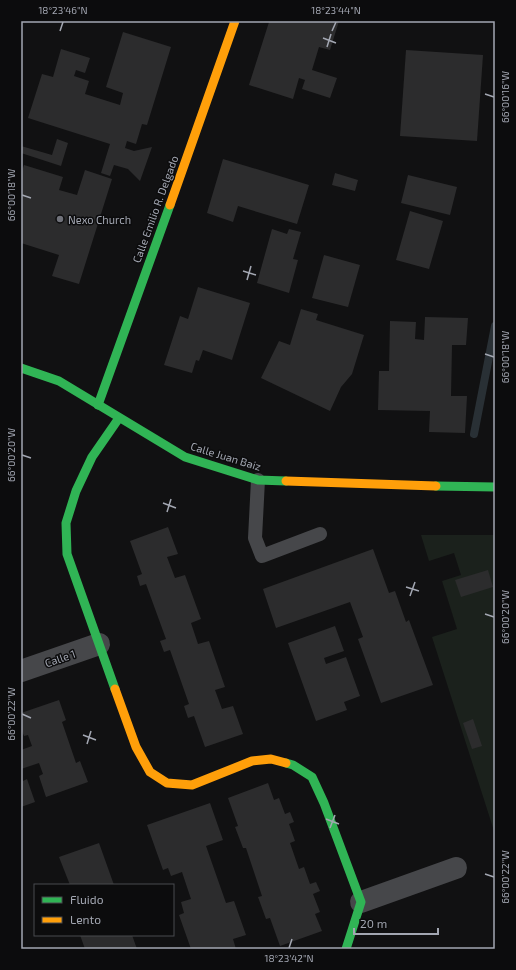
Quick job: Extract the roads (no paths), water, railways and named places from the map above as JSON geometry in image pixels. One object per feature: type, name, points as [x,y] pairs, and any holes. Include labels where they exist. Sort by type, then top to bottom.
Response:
[{"type":"street","name":"Calle Emilio R. Delgado","points":[[98,405],[235,21]]},
{"type":"street","name":"Calle Juan Baiz","points":[[21,368],[59,381],[185,457],[258,480],[495,487]]},
{"type":"street","points":[[119,418],[92,457],[76,491],[66,523],[67,554],[136,747],[150,772],[167,783],[192,785],[252,761],[271,759],[293,765],[312,777],[324,803],[361,902],[346,949]]},
{"type":"street","name":"Calle 1","points":[[21,671],[99,644]]},
{"type":"street","points":[[361,902],[456,868]]},
{"type":"lane","points":[[258,480],[256,538],[262,556],[320,534]]},
{"type":"waterway","points":[[474,434],[495,326]]},
{"type":"place","name":"Nexo Church","points":[[60,219]]}]
